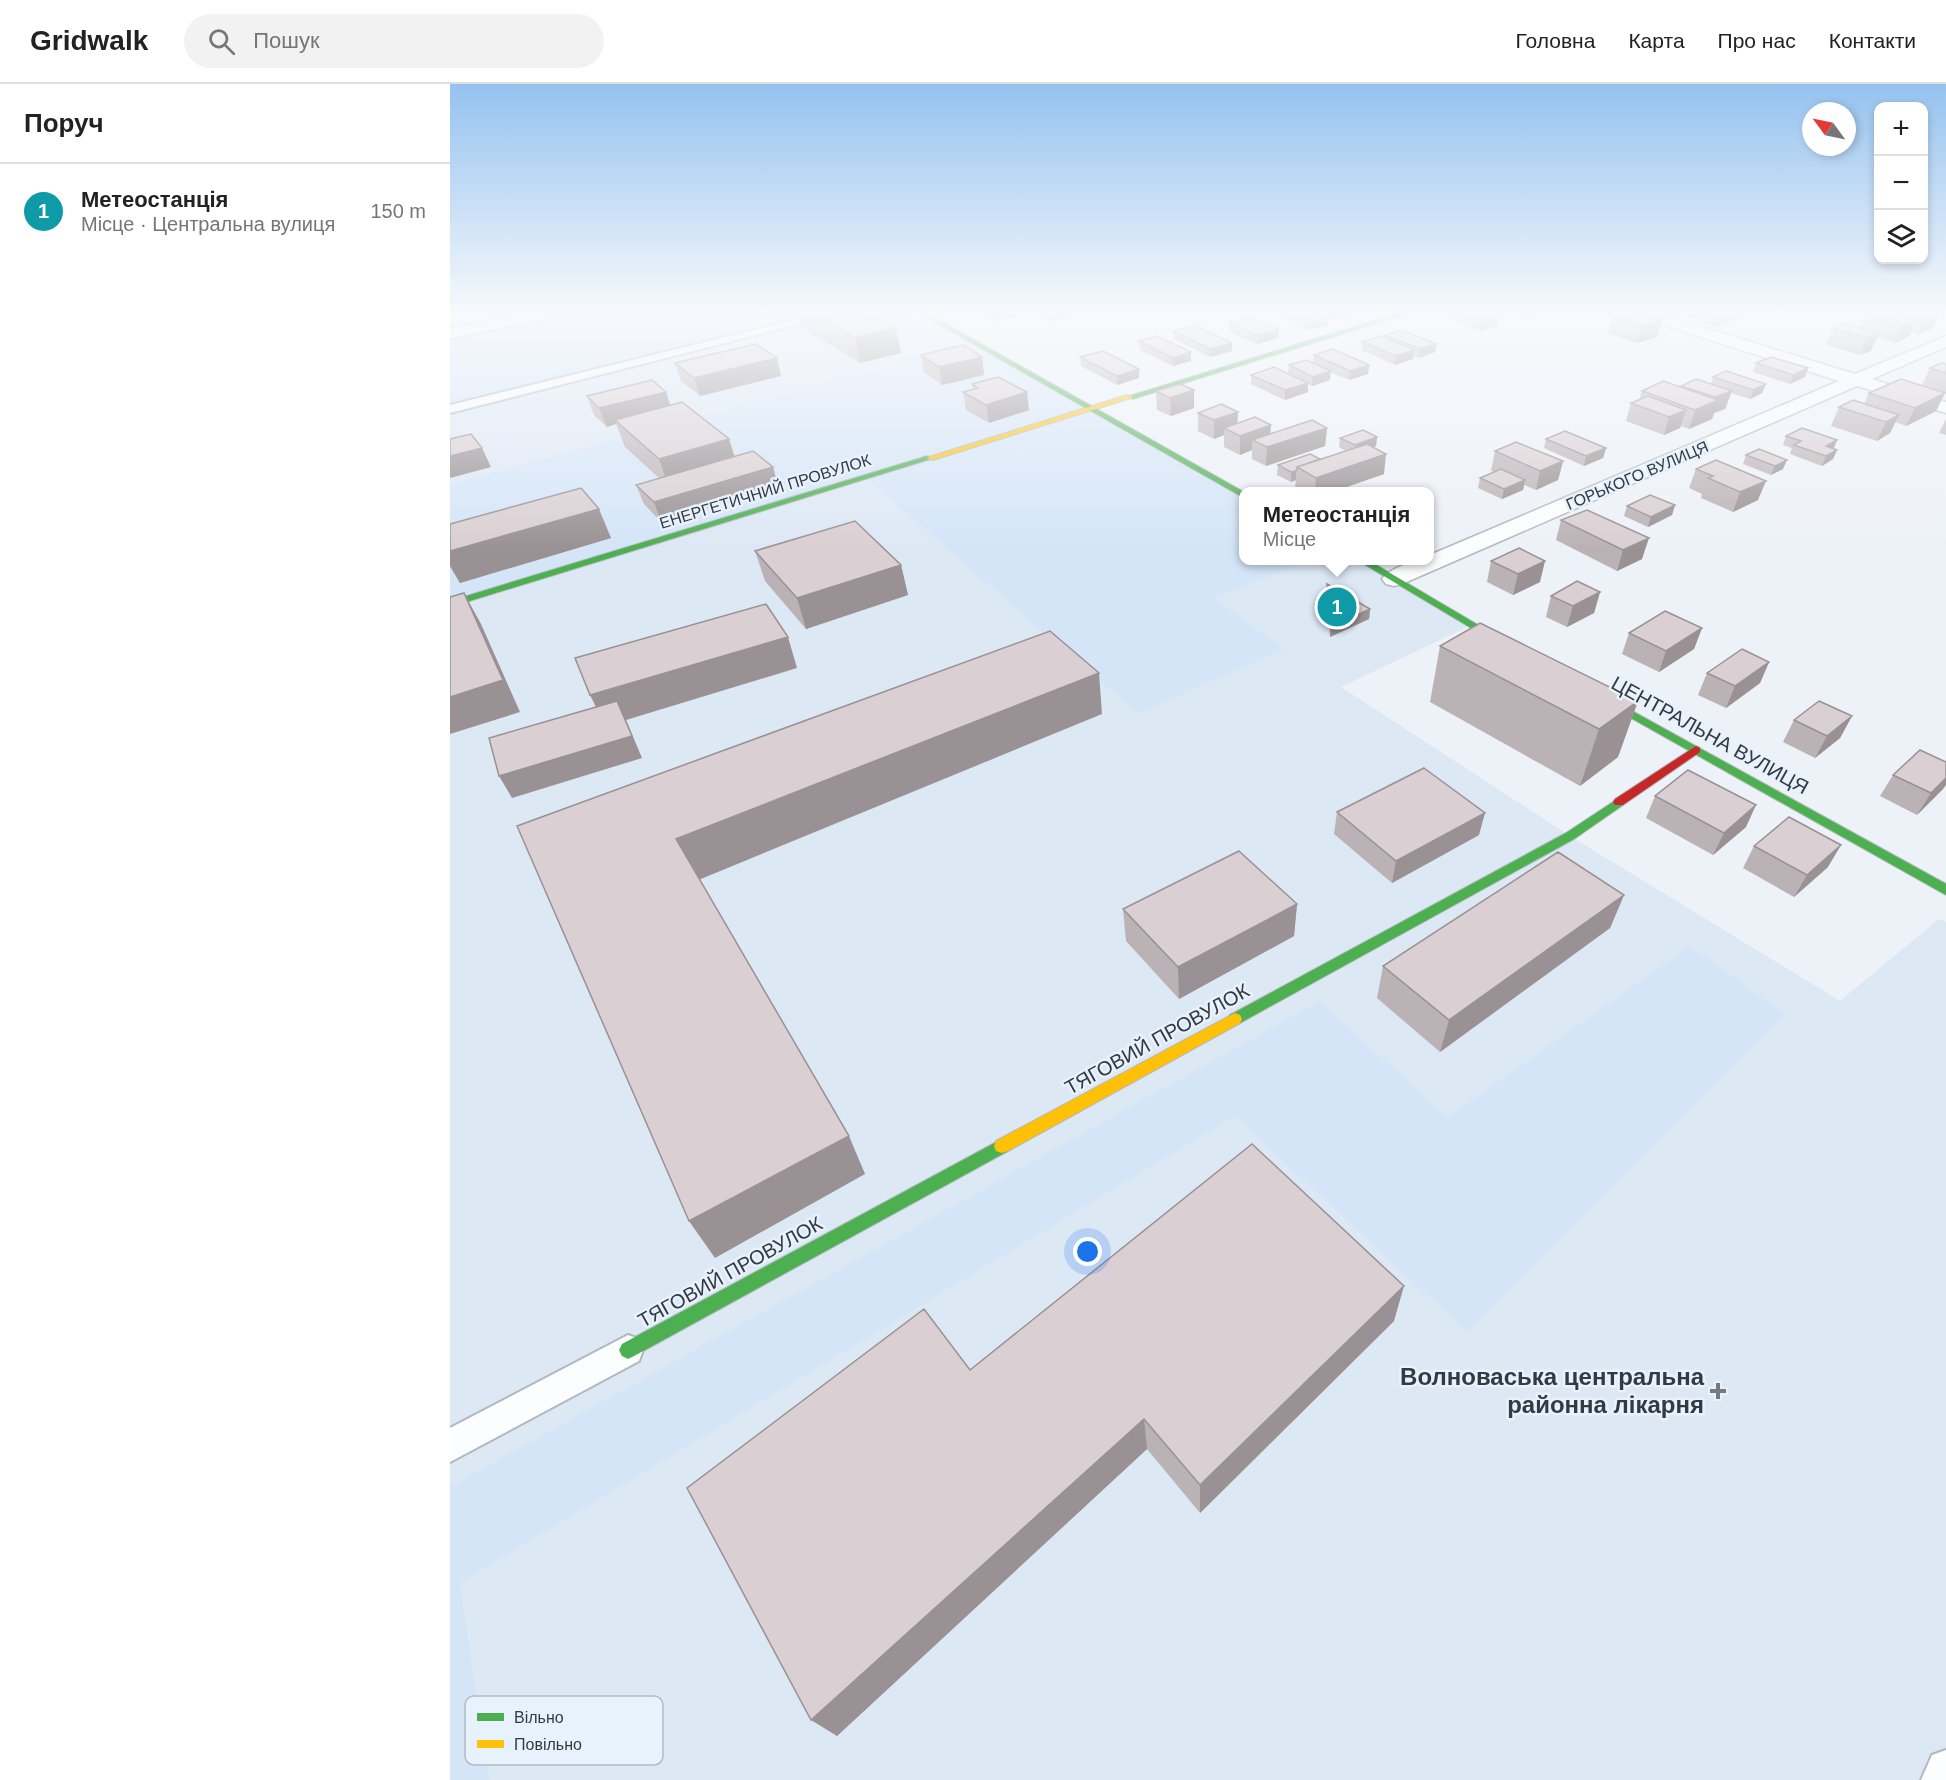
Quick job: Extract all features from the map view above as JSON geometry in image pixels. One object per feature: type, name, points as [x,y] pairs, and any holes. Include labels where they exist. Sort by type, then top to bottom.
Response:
[{"type":"street","points":[[1057,390],[1239,492]]},
{"type":"street","name":"ЕНЕРГЕТИЧНИЙ ПРОВУЛОК","points":[[450,604],[1151,390]]},
{"type":"street","name":"ГОРЬКОГО ВУЛИЦЯ","points":[[1434,562],[1835,390]]},
{"type":"street","points":[[1886,390],[1946,408]]},
{"type":"street","points":[[1368,565],[1523,653]]},
{"type":"street","name":"ГОРЬКОГО ВУЛИЦЯ","points":[[1394,579],[1427,565]]},
{"type":"street","name":"ЦЕНТРАЛЬНА ВУЛИЦЯ","points":[[1584,687],[1946,890]]},
{"type":"street","name":"ТЯГОВИЙ ПРОВУЛОК","points":[[628,1350],[1570,836],[1696,750]]},
{"type":"lane","points":[[450,409],[526,390]]},
{"type":"lane","points":[[450,1446],[628,1350]]},
{"type":"lane","points":[[1940,1780],[1946,1769]]},
{"type":"shaded area","points":[[450,390],[526,390],[450,409]]},
{"type":"shaded area","points":[[526,390],[796,390],[450,484],[450,409]]},
{"type":"shaded area","points":[[796,390],[1059,390],[1239,492],[1239,565],[1300,565],[1213,598],[1284,649],[1138,714],[866,478],[450,604],[450,484]]},
{"type":"shaded area","points":[[866,478],[1283,649],[1212,598],[1299,565],[1368,565],[1472,625],[1341,687],[1570,836],[1840,1001],[1939,919],[1946,922],[1946,1780],[450,1780],[450,604]]},
{"type":"shaded area","points":[[1690,946],[1785,1014],[1467,1332],[1235,1116],[460,1583],[477,1696],[465,1696],[465,1765],[487,1765],[489,1780],[450,1780],[450,1487],[1320,1001],[1447,1118]]},
{"type":"building","points":[[611,390],[666,392],[599,408],[587,396]]},
{"type":"building","points":[[1023,390],[1027,392],[986,405],[963,392]]},
{"type":"building","points":[[1159,390],[1194,390],[1170,398],[1156,391]]},
{"type":"building","points":[[1689,390],[1718,400],[1695,410],[1642,391]]},
{"type":"building","points":[[1694,390],[1732,391],[1715,397]]},
{"type":"building","points":[[1876,390],[1936,390],[1945,393],[1915,408],[1869,393]]},
{"type":"building","points":[[1648,396],[1686,410],[1669,417],[1631,403]]},
{"type":"building","points":[[1853,400],[1899,415],[1886,422],[1839,407]]},
{"type":"building","points":[[682,402],[729,439],[659,459],[615,420]]},
{"type":"building","points":[[1221,404],[1238,412],[1214,420],[1198,413]]},
{"type":"building","points":[[1255,417],[1271,425],[1240,436],[1224,428]]},
{"type":"building","points":[[1312,420],[1327,428],[1267,447],[1252,440]]},
{"type":"building","points":[[1802,428],[1837,440],[1826,446],[1837,450],[1826,456],[1794,445],[1801,441],[1786,436]]},
{"type":"building","points":[[1363,430],[1377,437],[1355,445],[1340,438]]},
{"type":"building","points":[[1565,431],[1606,448],[1586,456],[1546,439]]},
{"type":"building","points":[[471,434],[482,448],[450,456],[450,439]]},
{"type":"building","points":[[1516,442],[1563,461],[1540,471],[1495,451]]},
{"type":"building","points":[[1367,444],[1386,454],[1316,478],[1297,467]]},
{"type":"building","points":[[1759,449],[1787,460],[1775,466],[1746,455]]},
{"type":"building","points":[[753,451],[773,467],[654,502],[636,485]]},
{"type":"building","points":[[1310,454],[1320,459],[1297,467],[1296,471],[1291,472],[1278,465]]},
{"type":"building","points":[[1716,460],[1766,481],[1740,492],[1708,478],[1713,476],[1696,469]]},
{"type":"building","points":[[1501,469],[1525,480],[1504,489],[1480,478]]},
{"type":"building","points":[[581,488],[599,509],[450,551],[450,524]]},
{"type":"building","points":[[1650,495],[1675,505],[1651,517],[1627,506]]},
{"type":"building","points":[[1587,510],[1649,538],[1623,550],[1561,520]]},
{"type":"building","points":[[855,521],[901,565],[797,598],[755,551]]},
{"type":"building","points":[[1519,548],[1545,561],[1518,574],[1491,561]]},
{"type":"building","points":[[1577,581],[1600,592],[1573,606],[1551,596]]},
{"type":"building","points":[[1327,584],[1370,609],[1331,627]]},
{"type":"building","points":[[464,593],[503,680],[450,697],[450,597]]},
{"type":"building","points":[[766,604],[788,637],[590,695],[575,658]]},
{"type":"building","points":[[1665,611],[1702,628],[1666,651],[1629,633]]},
{"type":"building","points":[[1480,623],[1638,701],[1599,729],[1440,646]]},
{"type":"building","points":[[1050,631],[1099,673],[676,839],[849,1136],[689,1221],[517,826]]},
{"type":"building","points":[[1742,649],[1769,662],[1735,686],[1707,673]]},
{"type":"building","points":[[617,701],[632,736],[499,776],[489,738]]},
{"type":"building","points":[[1819,701],[1852,716],[1827,736],[1794,720]]},
{"type":"building","points":[[1920,750],[1946,762],[1946,778],[1931,793],[1893,775]]},
{"type":"building","points":[[1424,768],[1485,813],[1396,861],[1337,812]]},
{"type":"building","points":[[1688,770],[1756,805],[1724,833],[1655,796]]},
{"type":"building","points":[[1789,817],[1841,845],[1807,875],[1754,846]]},
{"type":"building","points":[[1239,851],[1297,904],[1178,967],[1123,909]]},
{"type":"building","points":[[1558,852],[1624,895],[1449,1020],[1383,966]]},
{"type":"building","points":[[1252,1144],[1404,1286],[1200,1485],[1144,1419],[811,1720],[687,1488],[924,1309],[970,1370]]},
{"type":"traffic: fast","points":[[1058,390],[1239,492]]},
{"type":"traffic: fast","points":[[1130,397],[1153,390]]},
{"type":"traffic: fast","points":[[450,604],[930,458]]},
{"type":"traffic: fast","points":[[1370,565],[1512,648]]},
{"type":"traffic: fast","points":[[1594,693],[1946,890]]},
{"type":"traffic: fast","points":[[1235,1019],[1570,836],[1619,802]]},
{"type":"traffic: fast","points":[[628,1350],[1002,1146]]},
{"type":"traffic: slow","points":[[930,458],[1130,397]]},
{"type":"traffic: slow","points":[[1002,1146],[1235,1019]]},
{"type":"traffic: jam","points":[[1619,802],[1696,750]]},
{"type":"place","name":"Метеостанція","points":[[1337,607]]},
{"type":"place","name":"Волноваська центральна районна лікарня","points":[[1718,1391]]}]
